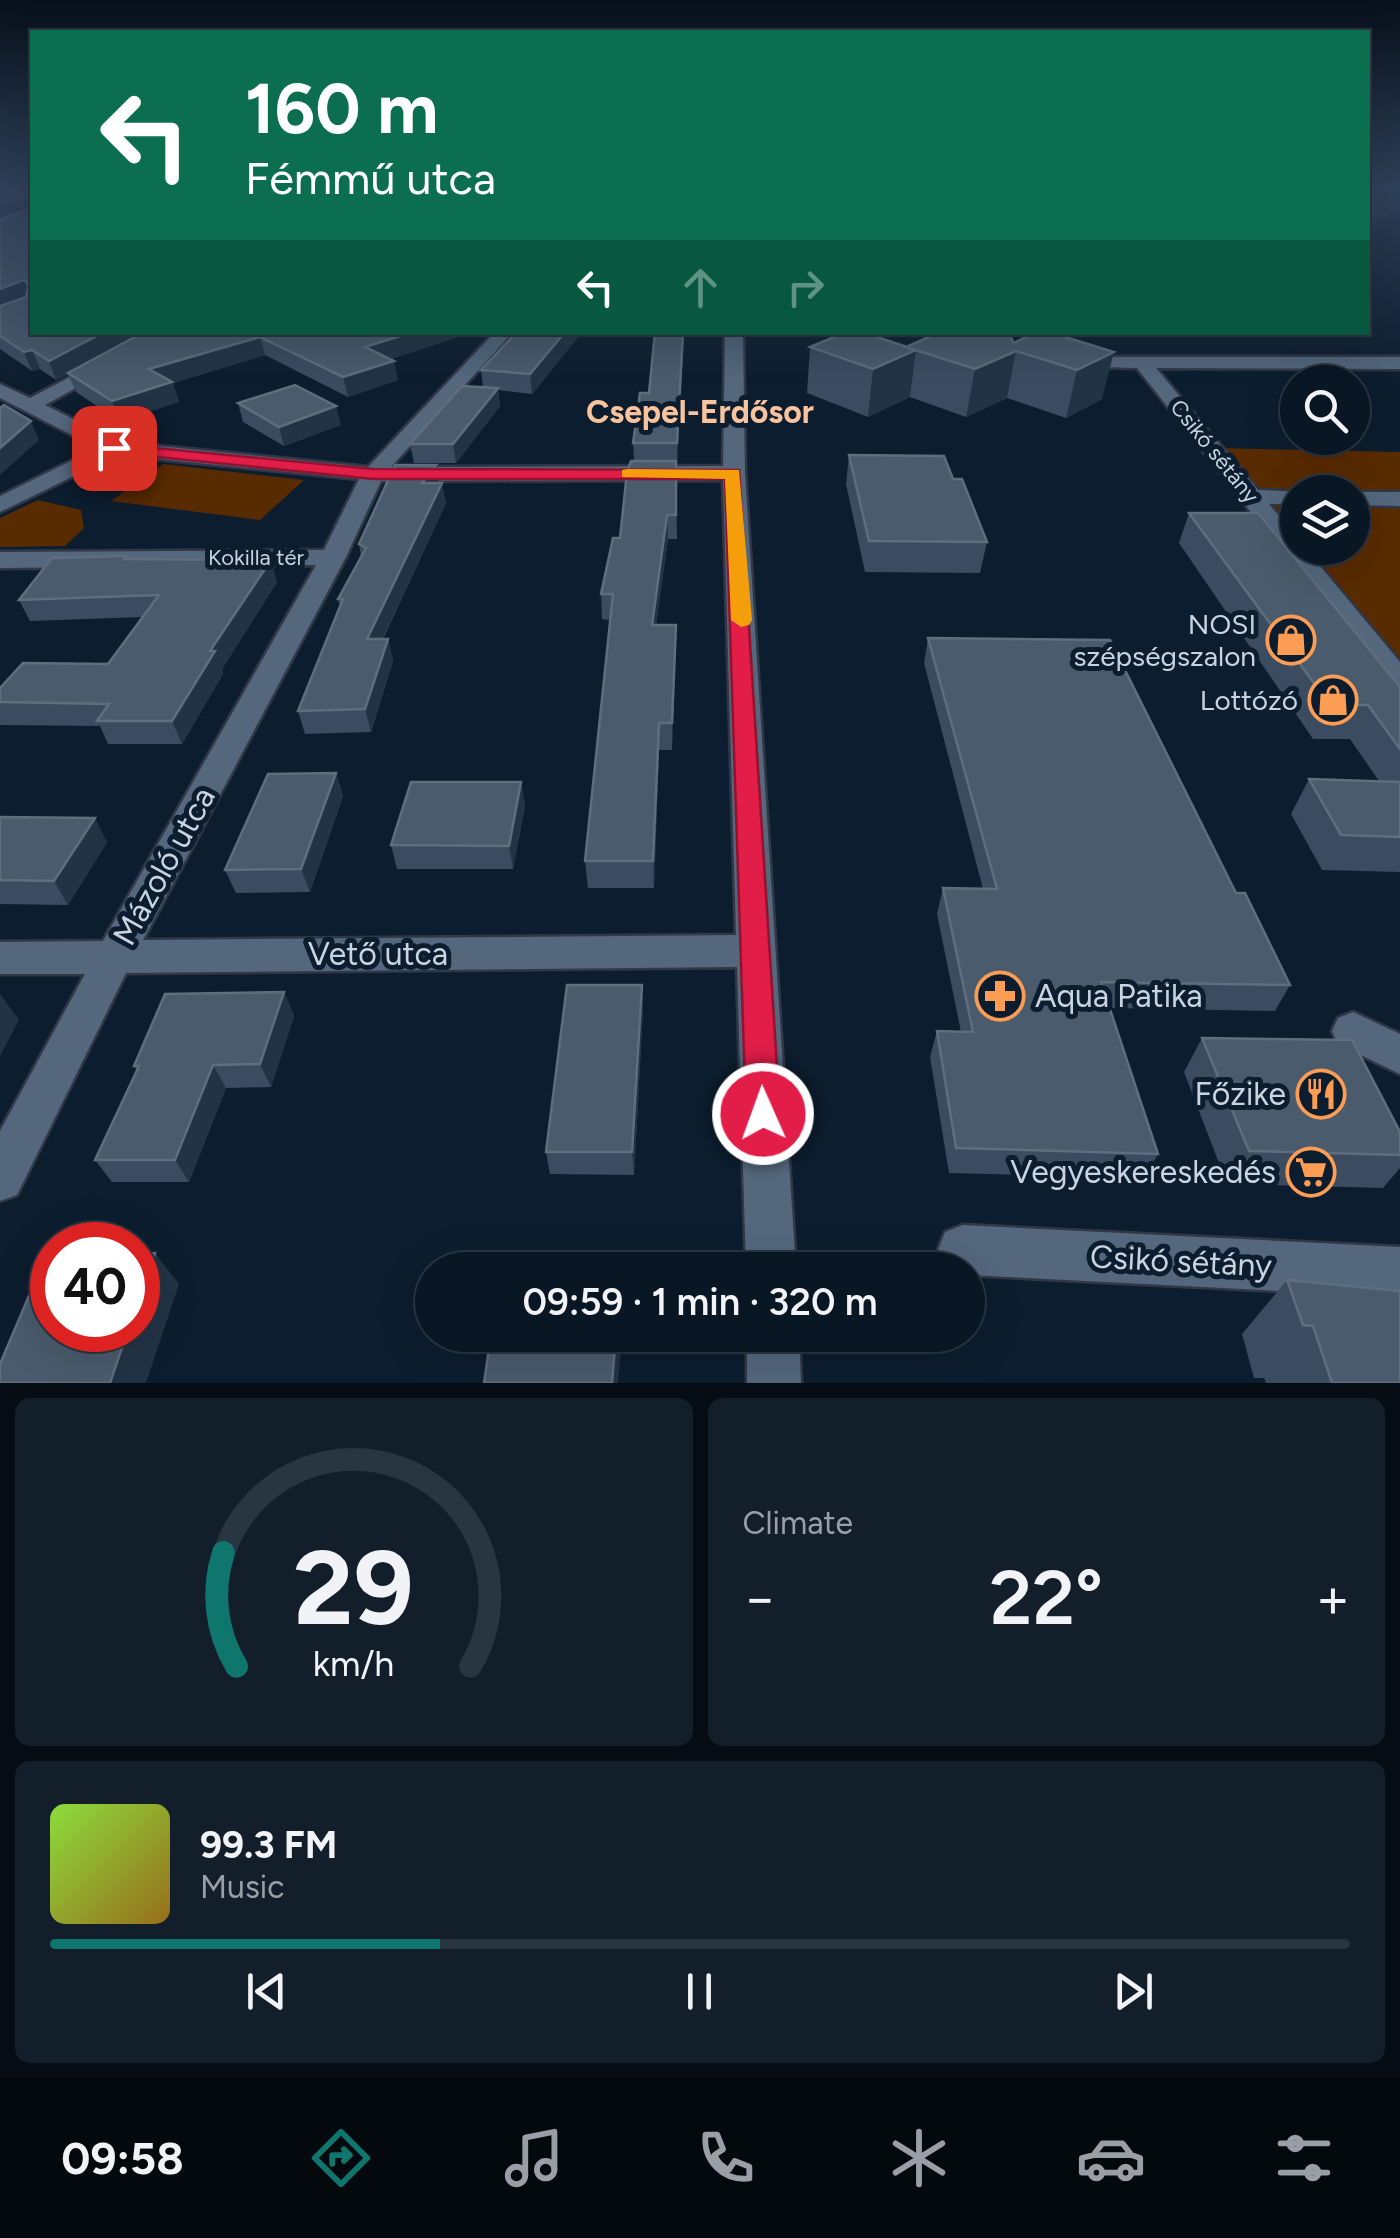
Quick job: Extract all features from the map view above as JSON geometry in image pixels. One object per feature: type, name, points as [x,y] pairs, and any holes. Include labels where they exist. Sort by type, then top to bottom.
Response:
[{"type":"street","points":[[31,405],[162,335]]},
{"type":"street","points":[[373,474],[501,335]]},
{"type":"street","points":[[734,335],[734,474],[770,1252]]},
{"type":"street","points":[[1044,362],[1400,363]]},
{"type":"street","name":"Csikó sétány","points":[[1142,362],[1400,681]]},
{"type":"street","points":[[0,390],[114,448],[373,474],[734,474]]},
{"type":"street","points":[[0,504],[114,448]]},
{"type":"street","name":"Kokilla tér","points":[[0,560],[334,557],[373,474]]},
{"type":"street","points":[[1252,497],[1280,498]]},
{"type":"street","points":[[1370,498],[1400,499]]},
{"type":"street","name":"Mázoló utca","points":[[0,1178],[115,956],[334,557]]},
{"type":"street","name":"Vető utca","points":[[0,958],[756,950]]},
{"type":"street","points":[[1353,1030],[1400,1055]]},
{"type":"street","name":"Csikó sétány","points":[[962,1250],[1400,1272]]},
{"type":"street","points":[[773,1352],[774,1383]]},
{"type":"shaded area","points":[[1214,448],[1280,449],[1280,455],[1400,452],[1400,681],[1307,565],[1370,565],[1370,475],[1280,475],[1280,531]]},
{"type":"shaded area","points":[[163,464],[304,480],[260,520],[111,501]]},
{"type":"shaded area","points":[[38,500],[81,510],[84,528],[65,546],[0,547],[0,518]]},
{"type":"building","points":[[0,252],[30,252],[30,335],[98,335],[49,361],[32,350],[24,352],[0,336],[0,306],[26,297],[29,284],[24,280],[0,289]]},
{"type":"building","points":[[138,335],[403,335],[365,347],[394,361],[343,377],[260,337],[149,369],[172,382],[112,401],[68,373]]},
{"type":"building","points":[[514,335],[562,335],[530,374],[481,370]]},
{"type":"building","points":[[655,335],[683,335],[677,443],[633,443],[640,393],[649,393]]},
{"type":"building","points":[[839,335],[871,335],[916,350],[873,369],[810,347]]},
{"type":"building","points":[[933,335],[1010,335],[1014,343],[1030,335],[1059,335],[1114,352],[1077,370],[1016,351],[975,369],[906,347]]},
{"type":"building","points":[[295,385],[336,406],[279,427],[238,403]]},
{"type":"building","points":[[462,386],[498,388],[453,444],[410,444]]},
{"type":"building","points":[[4,405],[31,421],[0,448],[0,408]]},
{"type":"building","points":[[849,455],[944,456],[953,479],[962,479],[987,542],[869,541]]},
{"type":"building","points":[[631,461],[676,461],[676,515],[667,515],[652,625],[676,625],[672,723],[659,723],[653,861],[585,861],[613,594],[601,594],[613,538],[620,538]]},
{"type":"building","points":[[395,465],[436,465],[422,483],[442,483],[367,639],[388,639],[365,709],[298,711],[343,599],[338,599],[366,548],[359,544]]},
{"type":"building","points":[[1189,513],[1258,513],[1280,540],[1280,565],[1300,565],[1400,687],[1400,749],[1368,705],[1330,705]]},
{"type":"building","points":[[126,556],[124,559],[271,560],[210,651],[215,651],[172,721],[97,721],[109,704],[0,702],[0,688],[23,663],[108,664],[159,595],[19,600],[52,558]]},
{"type":"building","points":[[928,638],[1110,640],[1236,893],[1245,893],[1290,985],[1101,982],[1158,1154],[956,1148],[937,1031],[973,1032],[943,888],[997,889]]},
{"type":"building","points":[[336,773],[301,869],[225,870],[268,774]]},
{"type":"building","points":[[1309,779],[1400,782],[1400,837],[1341,835]]},
{"type":"building","points":[[411,782],[521,782],[509,846],[391,845]]},
{"type":"building","points":[[0,817],[95,818],[54,881],[0,880]]},
{"type":"building","points":[[567,985],[642,985],[632,1152],[546,1152]]},
{"type":"building","points":[[284,992],[260,1064],[213,1065],[175,1160],[95,1160],[139,1066],[134,1066],[165,994]]},
{"type":"building","points":[[1202,1038],[1352,1040],[1400,1132],[1400,1155],[1249,1151]]},
{"type":"building","points":[[1287,1280],[1400,1291],[1400,1383],[1332,1383],[1313,1326],[1303,1325]]},
{"type":"building","points":[[30,1293],[30,1352],[121,1352],[110,1383],[0,1383],[0,1364]]},
{"type":"building","points":[[489,1352],[615,1352],[612,1383],[484,1383]]},
{"type":"slow traffic","points":[[628,474],[734,474],[741,620]]},
{"type":"place","name":"NOSI szépségszalon","points":[[1291,640]]},
{"type":"place","name":"Lottózó","points":[[1333,700]]},
{"type":"place","name":"Aqua Patika","points":[[1000,996]]},
{"type":"place","name":"Főzike","points":[[1321,1094]]},
{"type":"place","name":"Vegyeskereskedés","points":[[1311,1172]]},
{"type":"district","name":"Csepel-Erdősor","points":[[700,412]]},
{"type":"route","points":[[114,448],[373,474],[734,474],[763,1114]]}]
